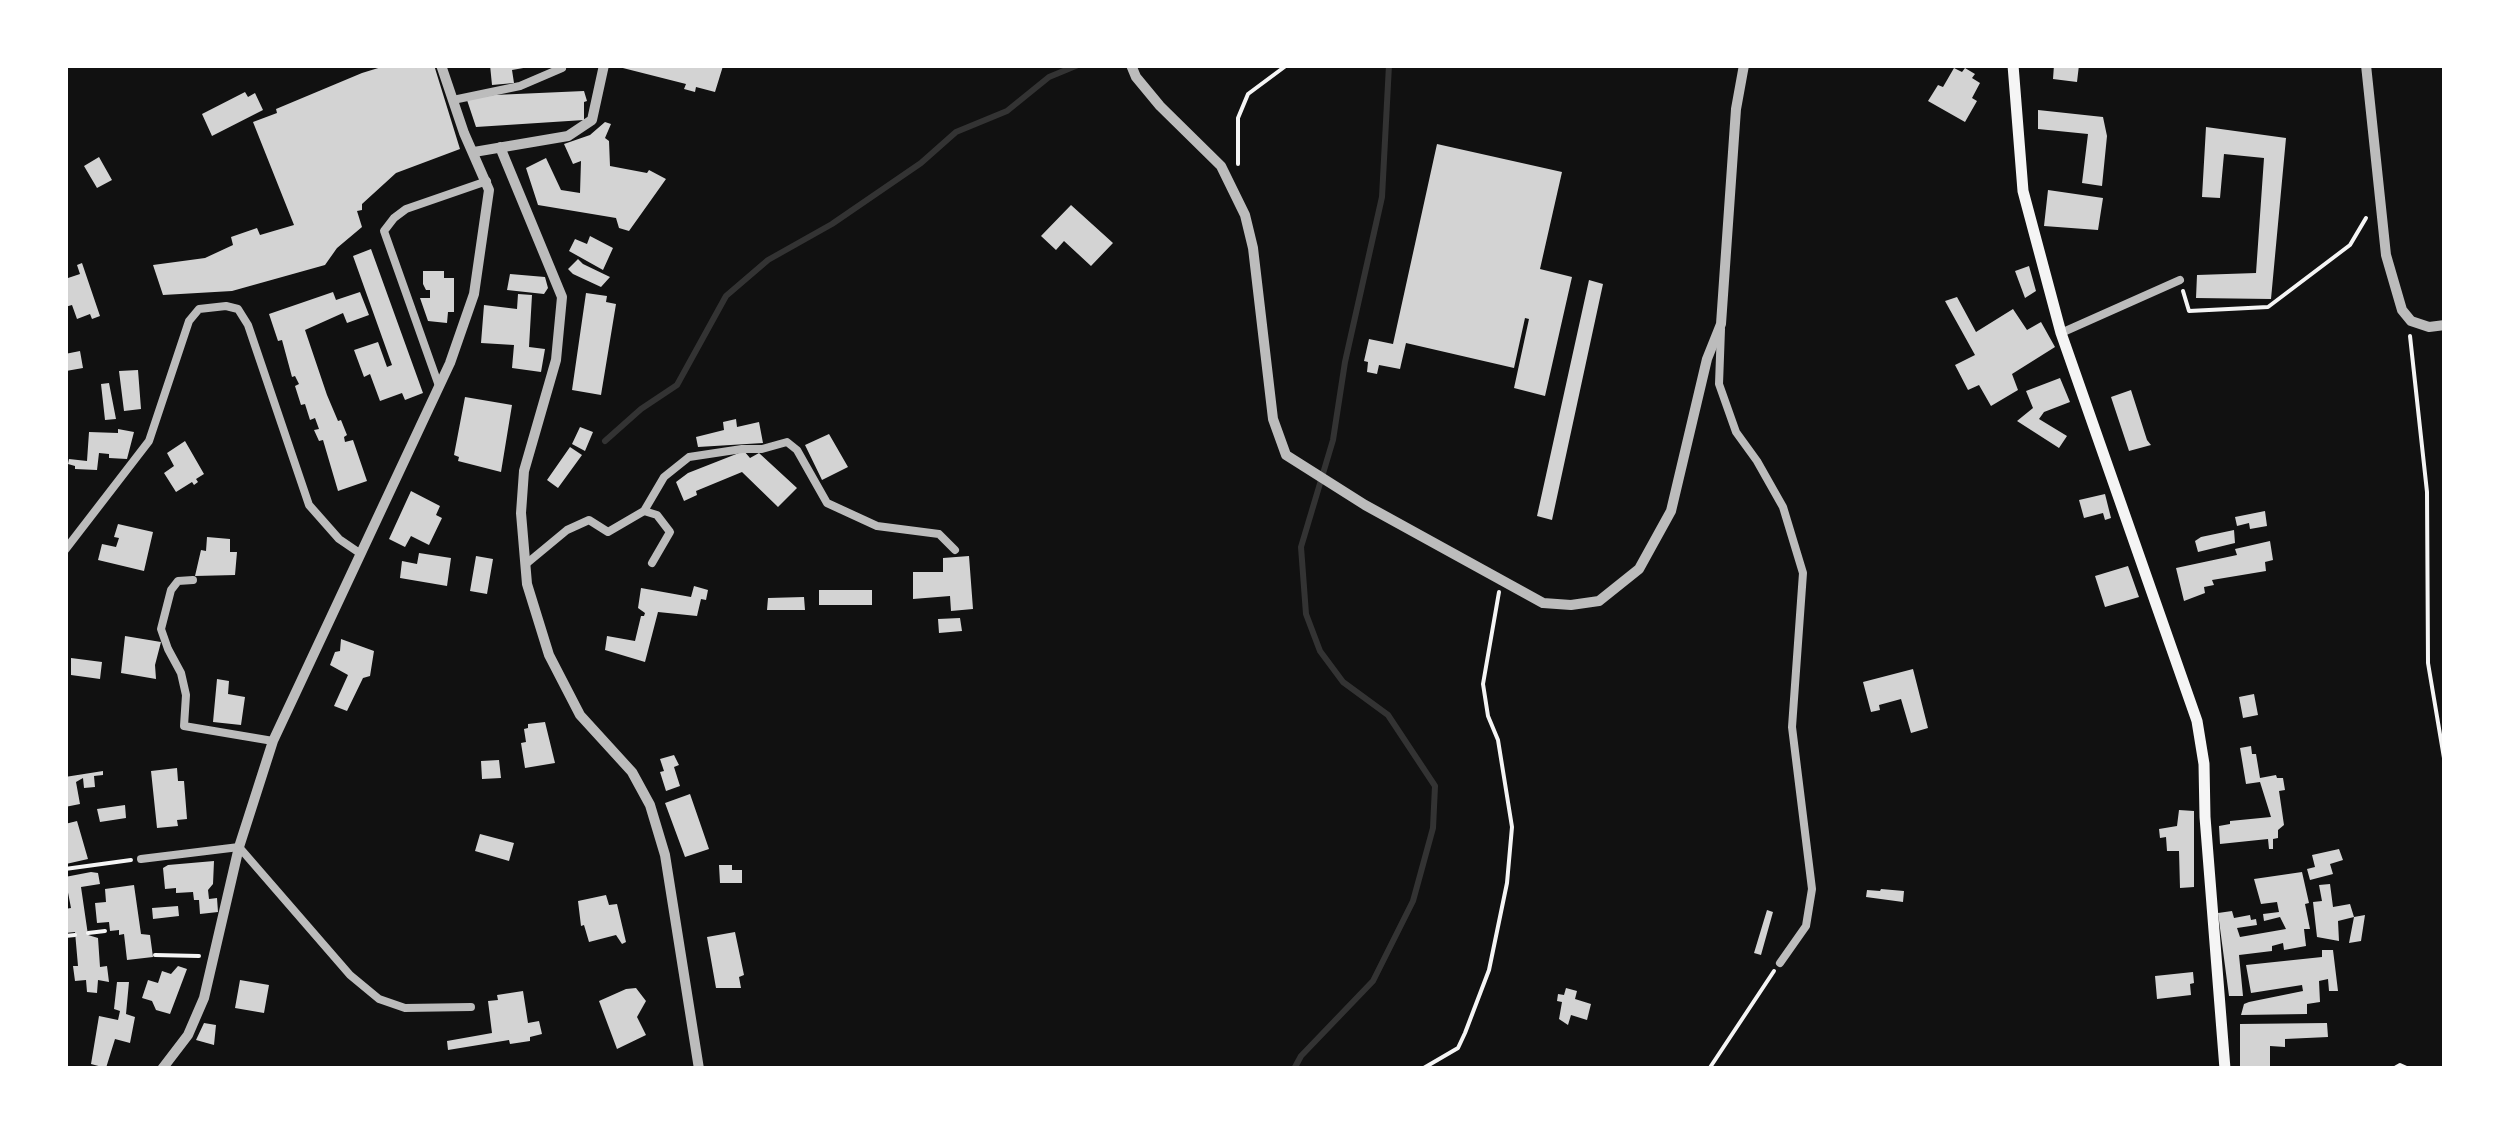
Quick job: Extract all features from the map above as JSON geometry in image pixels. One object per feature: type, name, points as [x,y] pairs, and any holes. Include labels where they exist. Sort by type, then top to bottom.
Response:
[{"type":"main road","points":[[2013,65],[2023,191],[2061,333],[2197,721],[2204,764],[2225,1069]]},
{"type":"street","points":[[162,1069],[188,1034],[204,998],[238,847],[273,742],[438,386],[474,294],[490,190],[440,65]]},
{"type":"street","points":[[474,152],[568,136],[592,120],[604,65]]},
{"type":"street","points":[[1131,65],[1160,106],[1221,166],[1246,215],[1273,419],[1286,455],[1365,505],[1543,603],[1572,605],[1599,601],[1639,569],[1671,511],[1707,359],[1721,324]]},
{"type":"street","points":[[1744,65],[1736,110],[1719,384],[1736,432],[1783,507],[1802,573],[1792,727],[1812,889],[1806,926],[1780,963]]},
{"type":"street","points":[[2366,65],[2386,255],[2402,310],[2410,321],[2428,327],[2445,325]]},
{"type":"street","points":[[453,100],[520,86],[562,68]]},
{"type":"street","points":[[500,147],[562,297],[556,360],[524,471],[520,512],[527,584],[548,655],[580,714],[632,772],[650,805],[665,854],[699,1069]]},
{"type":"street","points":[[438,386],[384,231],[406,209],[487,181]]},
{"type":"street","points":[[2061,333],[2180,280]]},
{"type":"street","points":[[65,550],[149,441],[190,321],[199,309],[226,306],[238,309],[248,326],[309,506],[339,539],[361,554]]},
{"type":"street","points":[[526,564],[567,530],[589,520],[608,532],[644,512],[664,477],[689,457],[742,448],[762,449],[787,442],[797,450],[827,504],[877,526],[939,534],[955,550]]},
{"type":"street","points":[[644,512],[657,514],[670,532],[652,563]]},
{"type":"street","points":[[193,580],[178,581],[172,590],[161,628],[181,672],[186,695],[184,726],[273,742]]},
{"type":"street","points":[[141,859],[238,847]]},
{"type":"street","points":[[238,847],[350,975],[379,999],[405,1008],[470,1007]]},
{"type":"path","points":[[1238,165],[1238,118],[1248,94],[1287,65]]},
{"type":"path","points":[[2180,280],[2189,311],[2268,307],[2350,245],[2363,218],[2381,214]]},
{"type":"path","points":[[2410,321],[2409,344],[2427,492],[2428,663],[2445,764]]},
{"type":"path","points":[[1422,1069],[1458,1048],[1466,1033],[1489,970],[1507,883],[1512,826],[1498,740],[1488,716],[1483,684],[1502,580]]},
{"type":"path","points":[[65,869],[141,859]]},
{"type":"path","points":[[88,933],[105,931]]},
{"type":"path","points":[[65,936],[75,935]]},
{"type":"path","points":[[155,955],[214,957]]},
{"type":"path","points":[[1709,1069],[1780,963]]},
{"type":"path","points":[[2393,1069],[2400,1065],[2409,1069]]},
{"type":"building","points":[[388,65],[434,65],[460,149],[396,173],[362,204],[362,210],[357,211],[362,227],[337,248],[325,265],[232,291],[163,295],[153,265],[205,258],[233,245],[231,237],[257,228],[260,235],[294,225],[253,122],[277,113],[276,109]]},
{"type":"building","points":[[490,65],[529,67],[512,70],[514,83],[492,85]]},
{"type":"building","points":[[611,65],[723,66],[715,92],[696,87],[695,92],[684,89],[686,84]]},
{"type":"building","points":[[2054,65],[2079,65],[2077,82],[2053,79]]},
{"type":"building","points":[[1954,68],[1962,72],[1965,68],[1980,83],[1972,98],[1977,101],[1965,122],[1928,101],[1938,85],[1943,87]]},
{"type":"building","points":[[584,91],[584,120],[476,127],[467,100],[494,95]]},
{"type":"building","points":[[245,92],[248,97],[255,93],[263,110],[212,136],[202,114]]},
{"type":"building","points":[[2038,110],[2103,117],[2107,136],[2102,186],[2082,183],[2088,134],[2038,129]]},
{"type":"building","points":[[605,122],[611,124],[605,138],[609,141],[610,166],[647,173],[649,170],[666,179],[629,231],[619,228],[616,218],[538,205],[526,168],[546,158],[561,190],[580,193],[581,161],[573,164],[564,144],[590,135]]},
{"type":"building","points":[[2206,127],[2286,138],[2271,299],[2196,298],[2197,275],[2256,273],[2264,158],[2224,154],[2220,198],[2202,197]]},
{"type":"building","points":[[1437,144],[1562,172],[1540,269],[1572,277],[1545,396],[1514,388],[1529,319],[1525,318],[1514,368],[1406,343],[1400,369],[1379,365],[1377,374],[1367,372],[1368,362],[1364,361],[1369,339],[1393,344]]},
{"type":"building","points":[[99,157],[112,180],[97,188],[84,166]]},
{"type":"building","points":[[2048,190],[2103,198],[2098,230],[2044,226]]},
{"type":"building","points":[[1071,205],[1113,243],[1091,266],[1064,241],[1056,250],[1041,236]]},
{"type":"building","points":[[590,236],[613,248],[603,270],[569,251],[575,239],[587,244]]},
{"type":"building","points":[[371,249],[423,393],[405,400],[402,393],[380,401],[370,374],[364,377],[354,350],[378,342],[387,367],[392,365],[353,256]]},
{"type":"building","points":[[578,259],[610,277],[601,287],[573,274],[568,269]]},
{"type":"building","points":[[82,263],[100,316],[92,319],[90,314],[77,319],[72,305],[65,307],[65,279],[80,274],[77,265]]},
{"type":"building","points":[[2029,266],[2036,291],[2025,298],[2015,271]]},
{"type":"building","points":[[423,271],[444,271],[444,278],[454,278],[454,312],[448,312],[447,323],[428,321],[420,298],[430,298],[430,290],[423,284]]},
{"type":"building","points":[[510,274],[545,277],[548,288],[544,294],[507,290]]},
{"type":"building","points":[[1589,280],[1603,284],[1552,520],[1537,516]]},
{"type":"building","points":[[333,292],[336,300],[360,292],[369,315],[347,323],[343,313],[305,330],[327,395],[347,435],[345,442],[353,440],[367,481],[338,491],[323,440],[319,441],[314,430],[319,429],[315,418],[310,420],[305,404],[301,405],[295,386],[299,384],[292,377],[282,340],[278,341],[269,314]]},
{"type":"building","points":[[586,293],[607,296],[606,302],[616,304],[601,395],[572,390]]},
{"type":"building","points":[[518,294],[532,295],[529,347],[545,349],[541,372],[512,368],[514,345],[481,343],[484,305],[517,309]]},
{"type":"building","points":[[1957,297],[1976,332],[2013,309],[2027,330],[2041,322],[2055,347],[2012,374],[2018,390],[1991,406],[1979,385],[1968,390],[1955,365],[1975,355],[1945,301]]},
{"type":"building","points":[[80,351],[83,368],[66,371],[65,354]]},
{"type":"building","points":[[138,370],[141,409],[124,411],[119,371]]},
{"type":"building","points":[[2060,378],[2070,402],[2044,412],[2039,419],[2067,436],[2059,448],[2017,421],[2033,408],[2026,391]]},
{"type":"building","points":[[109,383],[116,419],[105,420],[101,384]]},
{"type":"building","points":[[2131,390],[2151,445],[2129,451],[2111,397]]},
{"type":"building","points":[[465,397],[512,405],[501,472],[458,461],[459,457],[454,455]]},
{"type":"building","points":[[736,419],[737,427],[759,422],[763,443],[698,447],[696,437],[724,430],[723,422]]},
{"type":"building","points":[[580,427],[593,432],[585,451],[572,444]]},
{"type":"building","points":[[118,429],[134,432],[127,459],[99,453],[97,470],[75,469],[68,464],[69,459],[87,461],[89,432],[118,433]]},
{"type":"building","points":[[829,434],[848,467],[822,480],[805,445]]},
{"type":"building","points":[[185,441],[204,474],[194,485],[192,482],[176,492],[164,473],[174,466],[167,453]]},
{"type":"building","points":[[570,447],[582,455],[558,488],[547,480]]},
{"type":"building","points":[[744,451],[750,458],[759,453],[797,488],[778,507],[742,472],[696,491],[697,495],[684,501],[676,482],[688,473]]},
{"type":"building","points":[[411,491],[440,506],[436,515],[442,518],[429,545],[411,536],[405,547],[389,539]]},
{"type":"building","points":[[2105,494],[2111,518],[2105,520],[2103,513],[2084,518],[2079,500]]},
{"type":"building","points":[[2265,511],[2267,526],[2237,526],[2235,517]]},
{"type":"building","points":[[118,524],[153,532],[144,571],[98,560],[102,544],[116,547]]},
{"type":"building","points":[[2234,530],[2235,543],[2198,552],[2195,541],[2201,537]]},
{"type":"building","points":[[207,537],[230,539],[230,552],[237,552],[235,575],[195,576],[201,550],[206,551]]},
{"type":"building","points":[[2270,541],[2273,560],[2265,562],[2266,571],[2212,580],[2214,585],[2204,587],[2205,593],[2184,601],[2176,568],[2237,555],[2235,549]]},
{"type":"building","points":[[419,553],[451,558],[447,586],[400,578],[402,561],[417,564]]},
{"type":"building","points":[[476,556],[493,559],[487,594],[470,591]]},
{"type":"building","points":[[969,556],[973,609],[951,611],[950,596],[913,599],[913,572],[943,572],[943,558]]},
{"type":"building","points":[[2128,566],[2139,597],[2105,607],[2095,576]]},
{"type":"building","points":[[694,586],[708,590],[697,616],[658,612],[645,662],[605,650],[607,636],[635,641],[645,613],[638,608],[641,588],[691,597]]},
{"type":"building","points":[[819,590],[872,590],[872,605],[819,605]]},
{"type":"building","points":[[804,597],[805,610],[767,610],[768,598]]},
{"type":"building","points":[[960,618],[962,631],[939,633],[938,619]]},
{"type":"building","points":[[125,636],[161,642],[156,679],[121,673]]},
{"type":"building","points":[[341,639],[374,651],[370,676],[363,678],[347,711],[334,706],[348,675],[330,665],[335,652],[340,651]]},
{"type":"building","points":[[71,658],[102,662],[100,679],[71,675]]},
{"type":"building","points":[[1913,669],[1928,728],[1911,733],[1901,699],[1879,705],[1880,710],[1871,712],[1863,682]]},
{"type":"building","points":[[217,679],[229,681],[228,694],[245,697],[241,725],[213,722]]},
{"type":"building","points":[[2254,694],[2258,715],[2243,718],[2239,697]]},
{"type":"building","points":[[545,722],[555,763],[525,768],[521,743],[526,742],[524,729],[528,724]]},
{"type":"building","points":[[2251,746],[2260,778],[2283,778],[2285,790],[2279,791],[2284,825],[2278,830],[2278,838],[2273,839],[2273,849],[2269,849],[2268,839],[2220,844],[2219,826],[2230,821],[2271,817],[2260,782],[2246,784],[2240,748]]},
{"type":"building","points":[[674,755],[679,765],[674,767],[680,786],[666,791],[660,759]]},
{"type":"building","points":[[499,760],[501,778],[482,779],[481,761]]},
{"type":"building","points":[[177,768],[178,781],[184,781],[187,819],[177,820],[178,826],[157,828],[151,771]]},
{"type":"building","points":[[103,771],[103,775],[94,776],[95,787],[84,788],[83,778],[76,782],[80,804],[65,807],[65,777]]},
{"type":"building","points":[[690,794],[709,849],[685,857],[665,803]]},
{"type":"building","points":[[125,805],[126,818],[100,822],[97,809]]},
{"type":"building","points":[[2179,810],[2194,811],[2194,887],[2180,888],[2179,851],[2167,851],[2166,837],[2160,838],[2159,829],[2177,826]]},
{"type":"building","points":[[77,821],[88,859],[66,864],[65,824]]},
{"type":"building","points":[[480,834],[514,843],[509,861],[475,851]]},
{"type":"building","points":[[2339,849],[2343,860],[2330,864],[2333,874],[2310,880],[2307,869],[2315,867],[2312,855]]},
{"type":"building","points":[[214,861],[213,884],[208,890],[209,899],[217,898],[218,912],[200,914],[199,900],[194,900],[193,892],[165,889],[163,868],[168,865]]},
{"type":"building","points":[[719,865],[742,870],[742,883],[720,883]]},
{"type":"building","points":[[2302,872],[2309,903],[2305,904],[2310,929],[2304,929],[2306,946],[2284,950],[2283,943],[2272,946],[2272,951],[2239,955],[2243,996],[2229,996],[2218,913],[2232,911],[2234,918],[2250,915],[2251,920],[2256,919],[2257,925],[2237,928],[2240,937],[2286,929],[2280,917],[2264,921],[2263,914],[2279,912],[2277,902],[2261,904],[2254,879]]},
{"type":"building","points":[[98,873],[100,884],[81,887],[88,935],[98,938],[100,967],[107,966],[109,982],[98,980],[97,993],[87,992],[86,980],[75,981],[75,932],[65,933],[65,909],[71,908],[65,877]]},
{"type":"building","points":[[2330,884],[2333,907],[2350,904],[2354,917],[2338,921],[2339,941],[2317,937],[2313,902],[2322,901],[2319,885]]},
{"type":"building","points":[[134,885],[141,934],[150,935],[153,957],[127,960],[124,934],[110,931],[109,922],[97,923],[95,903],[106,902],[105,889]]},
{"type":"building","points":[[1867,890],[1904,891],[1903,902],[1866,897]]},
{"type":"building","points":[[606,895],[609,905],[617,904],[626,942],[622,944],[616,935],[589,942],[584,925],[581,926],[578,901]]},
{"type":"building","points":[[178,906],[179,916],[153,919],[152,908]]},
{"type":"building","points":[[1767,910],[1773,912],[1761,955],[1754,953]]},
{"type":"building","points":[[2365,915],[2361,941],[2349,943],[2354,917]]},
{"type":"building","points":[[735,932],[744,975],[739,977],[741,988],[716,988],[707,937]]},
{"type":"building","points":[[2322,950],[2333,950],[2338,991],[2329,991],[2328,979],[2319,981],[2320,1002],[2307,1004],[2307,1014],[2241,1015],[2244,1004],[2249,1002],[2303,991],[2302,985],[2251,993],[2246,965],[2322,957]]},
{"type":"building","points":[[178,966],[187,969],[170,1014],[156,1010],[152,1001],[142,998],[148,980],[158,983],[162,971],[171,974]]},
{"type":"building","points":[[2193,972],[2191,995],[2157,999],[2155,976]]},
{"type":"building","points":[[240,980],[269,985],[264,1013],[235,1008]]},
{"type":"building","points":[[117,982],[129,982],[126,1014],[135,1017],[130,1043],[115,1039],[106,1068],[91,1064],[99,1016],[118,1020],[120,1011],[114,1009]]},
{"type":"building","points":[[636,988],[646,1001],[637,1017],[646,1035],[617,1049],[599,1001]]},
{"type":"building","points":[[1566,988],[1577,991],[1575,999],[1591,1004],[1587,1020],[1571,1015],[1568,1025],[1559,1019],[1562,1002],[1557,1001],[1558,994],[1564,995]]},
{"type":"building","points":[[523,991],[528,1023],[539,1021],[542,1034],[530,1037],[530,1041],[510,1044],[509,1040],[448,1050],[447,1041],[492,1033],[488,1001],[498,1000],[497,995]]},
{"type":"building","points":[[204,1023],[216,1025],[214,1045],[196,1040]]},
{"type":"building","points":[[2327,1023],[2328,1037],[2285,1039],[2285,1047],[2270,1046],[2270,1069],[2240,1069],[2240,1024]]},
{"type":"waterway","points":[[605,441],[641,409],[677,385],[726,296],[768,260],[832,224],[921,163],[956,132],[1007,111],[1049,77],[1078,65]]},
{"type":"waterway","points":[[1294,1069],[1301,1056],[1373,981],[1413,901],[1433,828],[1435,786],[1388,715],[1343,682],[1320,651],[1306,614],[1301,547],[1333,440],[1345,362],[1382,197],[1389,65]]}]
